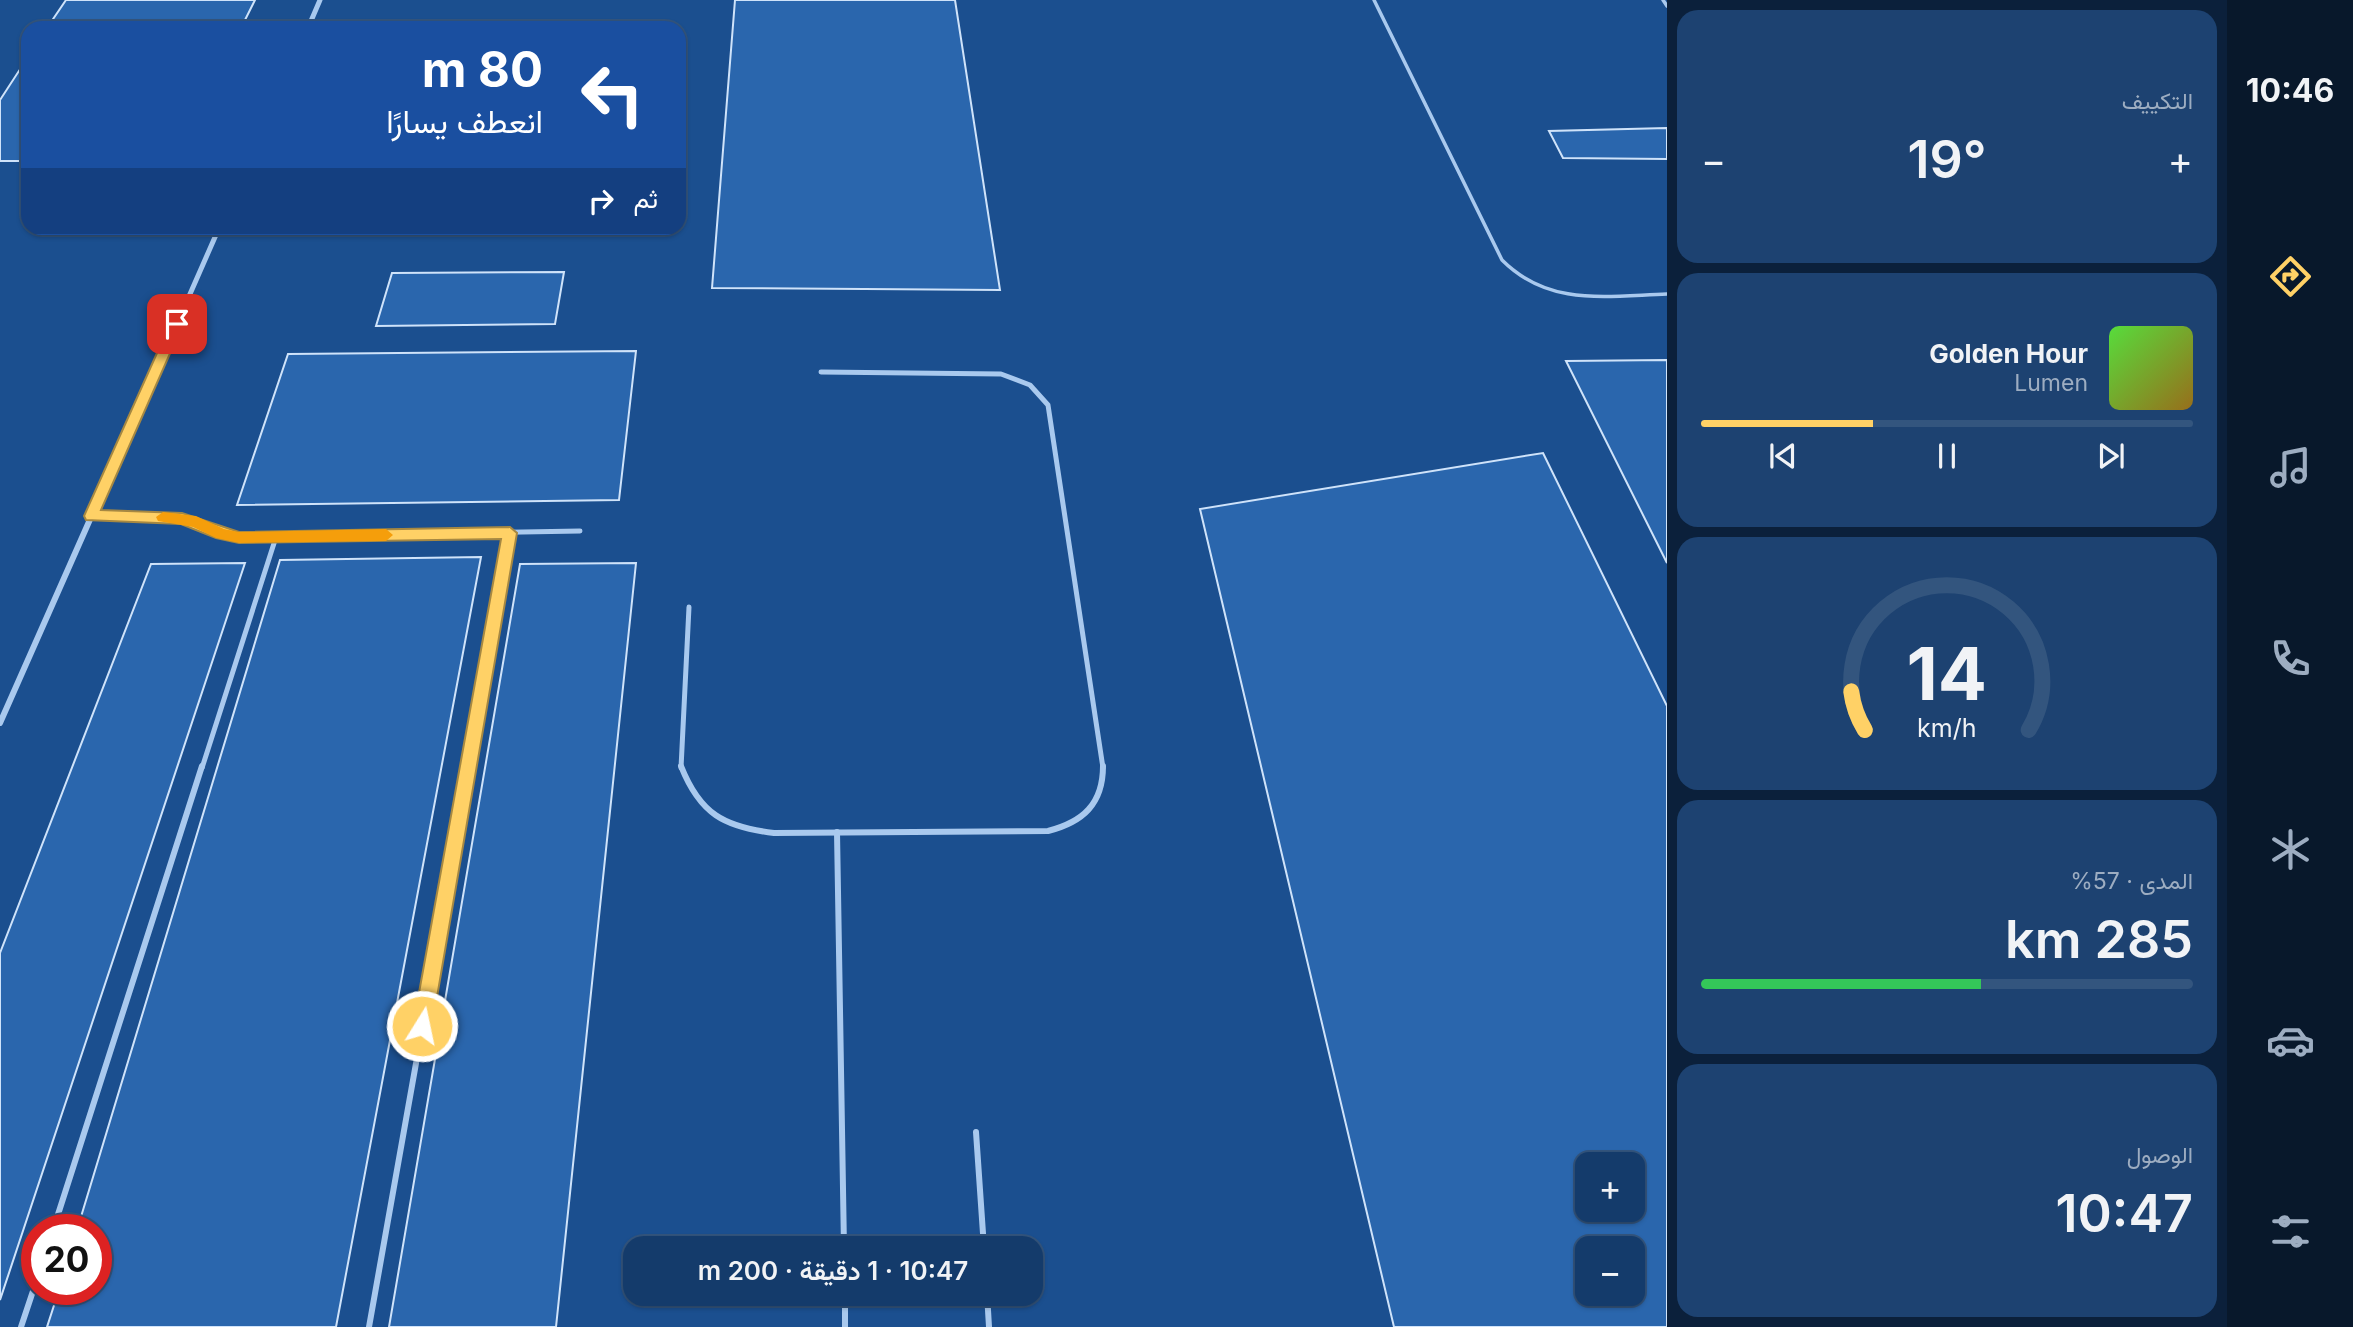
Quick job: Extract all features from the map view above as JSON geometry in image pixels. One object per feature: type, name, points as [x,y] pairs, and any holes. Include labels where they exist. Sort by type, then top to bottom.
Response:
[{"type":"street","points":[[311,21],[320,0]]},
{"type":"street","points":[[0,723],[216,235]]},
{"type":"lane","points":[[1374,0],[1502,260],[1511,271],[1524,282],[1561,294],[1667,294]]},
{"type":"lane","points":[[1662,0],[1667,6]]},
{"type":"lane","points":[[689,607],[679,742],[680,765],[687,787],[701,807],[722,822],[747,831],[1048,831],[1068,826],[1084,817],[1097,803],[1103,786],[1103,768],[1051,417],[1041,394],[1030,385],[1000,374],[821,372]]},
{"type":"lane","points":[[92,516],[182,518],[230,536],[580,531]]},
{"type":"lane","points":[[369,1327],[510,533]]},
{"type":"lane","points":[[58,1214],[276,537]]},
{"type":"lane","points":[[837,832],[844,1236]]},
{"type":"lane","points":[[976,1132],[983,1236]]},
{"type":"lane","points":[[22,1327],[29,1305]]},
{"type":"lane","points":[[845,1306],[845,1327]]},
{"type":"lane","points":[[988,1306],[989,1327]]},
{"type":"building","points":[[66,0],[255,0],[244,21],[52,21]]},
{"type":"building","points":[[735,0],[955,0],[1000,290],[712,288]]},
{"type":"building","points":[[21,68],[21,161],[0,161],[0,100]]},
{"type":"building","points":[[1667,128],[1667,159],[1563,158],[1549,131]]},
{"type":"building","points":[[564,272],[555,324],[376,326],[392,273]]},
{"type":"building","points":[[636,351],[619,500],[237,505],[288,354]]},
{"type":"building","points":[[1667,360],[1667,563],[1566,361]]},
{"type":"building","points":[[1543,453],[1667,706],[1667,1327],[1394,1327],[1200,509]]},
{"type":"building","points":[[481,557],[336,1327],[47,1327],[54,1305],[112,1305],[112,1214],[82,1214],[280,560]]},
{"type":"building","points":[[245,563],[29,1214],[21,1214],[21,1237],[0,1300],[0,953],[151,564]]},
{"type":"building","points":[[636,563],[556,1327],[389,1327],[520,564]]},
{"type":"slow traffic","points":[[163,517],[182,518],[221,534],[239,537],[386,535]]},
{"type":"route","points":[[177,324],[92,516],[182,518],[221,534],[239,537],[510,533],[422,1026]]}]
